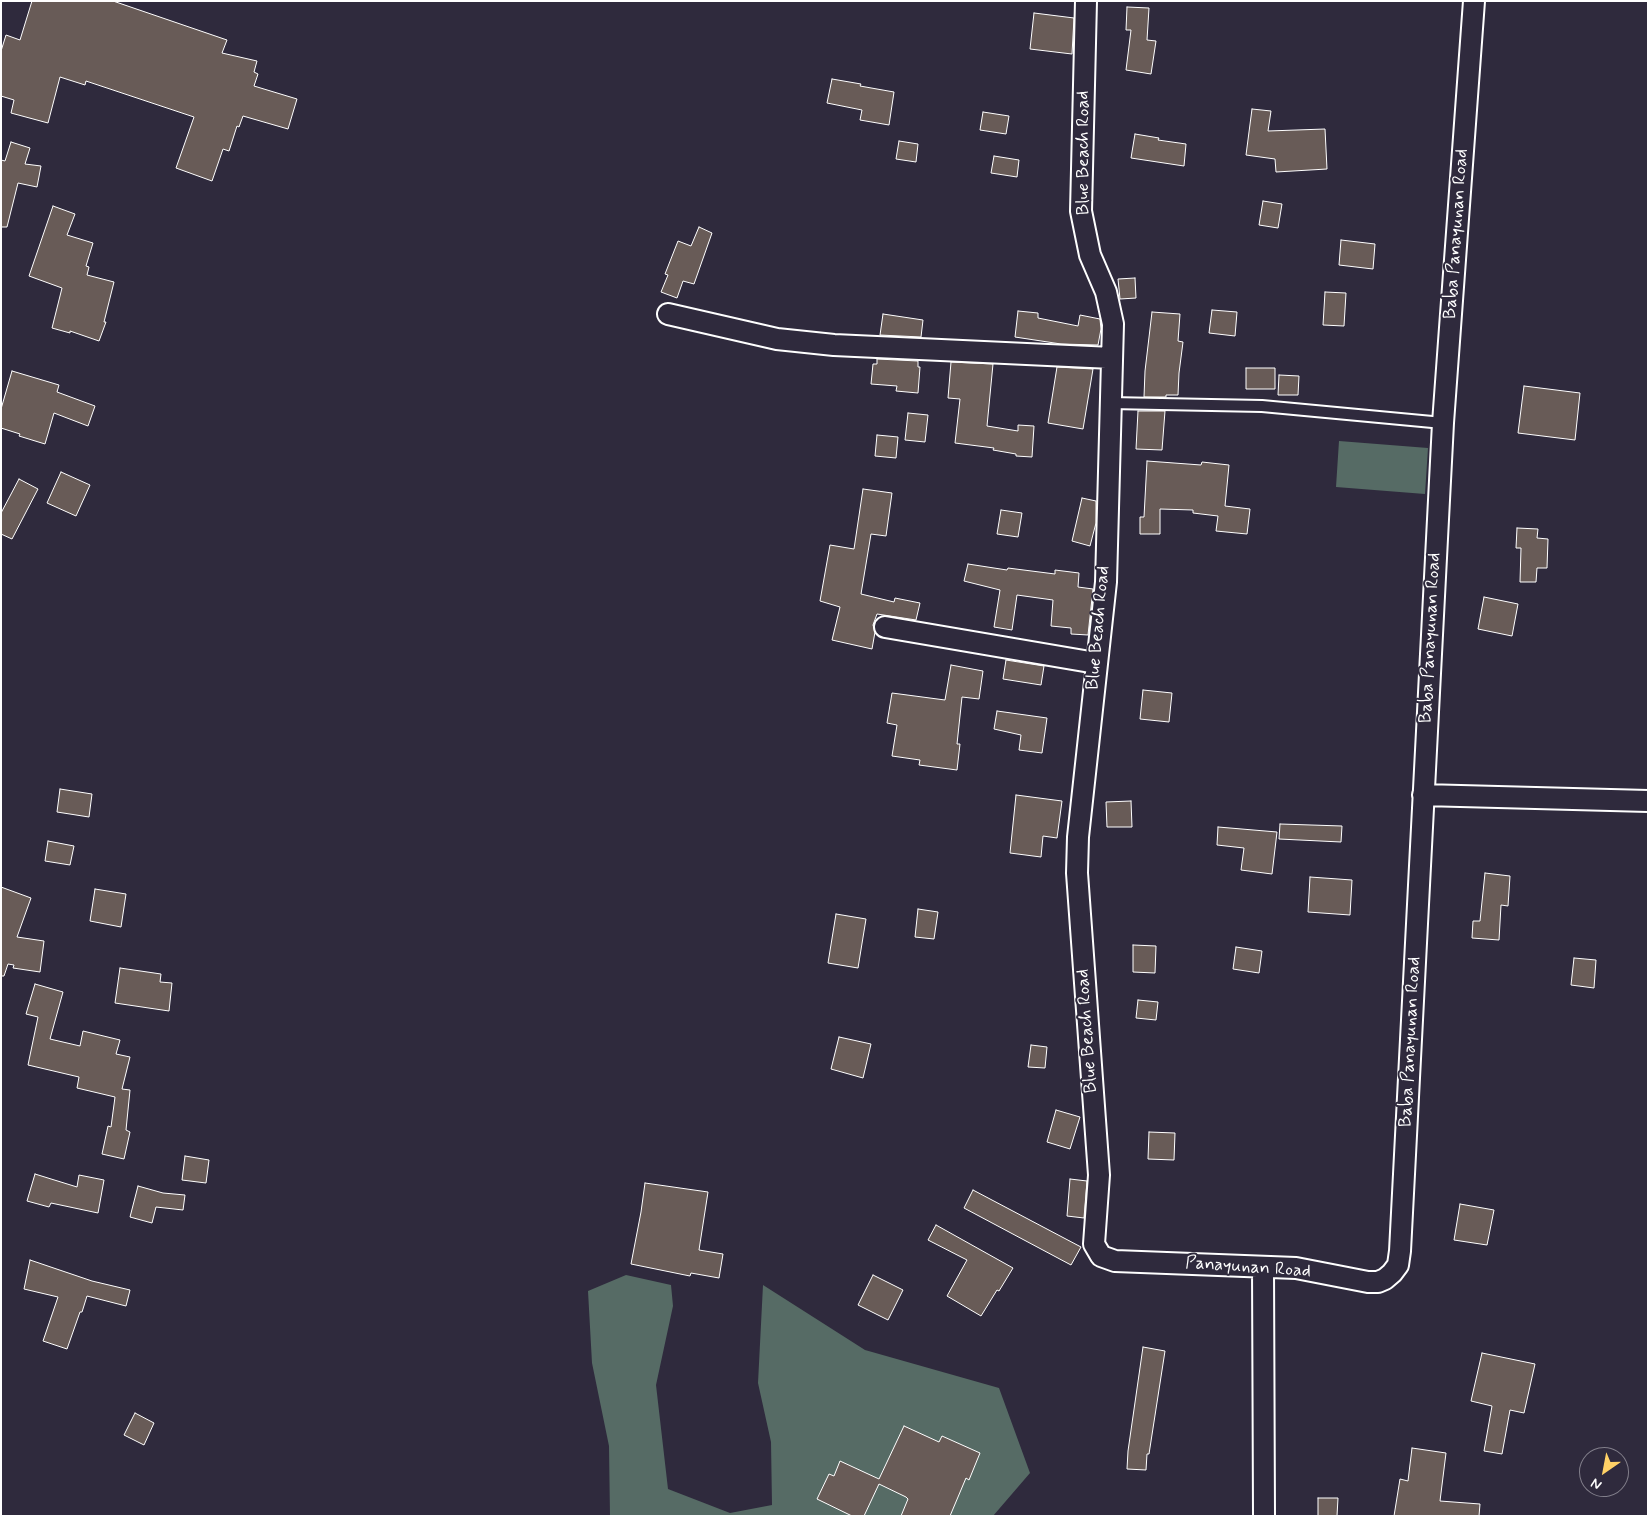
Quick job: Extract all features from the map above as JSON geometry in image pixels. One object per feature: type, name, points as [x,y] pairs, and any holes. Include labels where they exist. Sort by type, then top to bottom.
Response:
[{"type":"street","name":"Blue Beach Road","points":[[1086,1],[1081,211],[1090,255],[1106,292],[1113,324],[1106,582],[1078,837],[1077,872],[1099,1175],[1094,1244],[1101,1256]]},
{"type":"street","name":"Baba Panayunan Road","points":[[1392,1273],[1398,1265],[1400,1252],[1443,423],[1474,1]]},
{"type":"street","points":[[668,314],[777,339],[834,345],[1112,358]]},
{"type":"street","points":[[885,627],[1096,663]]},
{"type":"street","points":[[1423,795],[1648,801]]},
{"type":"street","name":"Panayunan Road","points":[[1101,1256],[1116,1261],[1296,1268],[1368,1282],[1378,1282],[1392,1273]]},
{"type":"street","points":[[1263,1266],[1264,1516]]},
{"type":"lane","points":[[1110,403],[1262,406],[1443,423]]},
{"type":"green space","points":[[1339,441],[1428,448],[1425,494],[1336,487]]},
{"type":"green space","points":[[626,1275],[671,1285],[673,1306],[656,1385],[668,1489],[730,1513],[772,1505],[771,1442],[758,1383],[763,1285],[865,1350],[999,1388],[1030,1473],[993,1516],[610,1516],[609,1446],[592,1363],[588,1291]]},
{"type":"building","points":[[32,1],[113,1],[227,40],[222,53],[257,61],[254,72],[258,74],[254,86],[297,99],[288,129],[243,116],[239,127],[237,126],[229,151],[223,149],[212,181],[176,168],[194,117],[86,81],[85,85],[60,77],[48,123],[11,113],[14,100],[1,96],[1,51],[6,35],[20,40]]},
{"type":"building","points":[[1127,7],[1149,8],[1147,40],[1156,41],[1151,74],[1126,70],[1131,30],[1126,30]]},
{"type":"building","points":[[1034,13],[1074,18],[1072,54],[1030,49]]},
{"type":"building","points":[[832,79],[894,92],[889,125],[860,120],[862,110],[827,103]]},
{"type":"building","points":[[1252,109],[1271,111],[1268,131],[1325,129],[1327,169],[1276,172],[1275,159],[1246,155]]},
{"type":"building","points":[[983,112],[1009,116],[1006,134],[980,130]]},
{"type":"building","points":[[1135,134],[1186,144],[1184,166],[1131,158]]},
{"type":"building","points":[[899,141],[918,144],[916,162],[896,159]]},
{"type":"building","points":[[11,142],[30,148],[25,164],[41,166],[37,187],[18,183],[7,227],[1,227],[1,160],[5,161]]},
{"type":"building","points":[[994,156],[1019,160],[1017,177],[991,173]]},
{"type":"building","points":[[1263,201],[1282,204],[1278,228],[1259,225]]},
{"type":"building","points":[[53,206],[75,214],[67,235],[93,243],[86,266],[89,267],[87,275],[114,282],[104,322],[106,322],[99,341],[70,331],[70,333],[52,328],[62,288],[29,276]]},
{"type":"building","points":[[699,227],[712,233],[694,284],[683,281],[677,298],[661,292],[668,275],[665,274],[678,241],[691,246]]},
{"type":"building","points":[[1341,240],[1375,244],[1373,269],[1339,265]]},
{"type":"building","points":[[1135,278],[1136,298],[1120,299],[1118,279]]},
{"type":"building","points":[[1325,292],[1346,293],[1344,326],[1323,325]]},
{"type":"building","points":[[1212,310],[1237,312],[1235,336],[1209,333]]},
{"type":"building","points":[[1018,311],[1038,313],[1038,318],[1078,326],[1080,315],[1100,319],[1101,329],[1098,345],[1061,344],[1015,337]]},
{"type":"building","points":[[1152,312],[1180,314],[1178,341],[1183,342],[1178,395],[1144,397]]},
{"type":"building","points":[[883,314],[923,320],[921,337],[880,335]]},
{"type":"building","points":[[877,359],[918,361],[918,367],[920,367],[918,393],[896,391],[897,386],[871,384],[873,364],[877,364]]},
{"type":"building","points":[[951,362],[993,364],[987,426],[1018,431],[1018,425],[1034,426],[1032,457],[1016,456],[1016,454],[993,450],[994,448],[955,443],[960,399],[948,398]]},
{"type":"building","points":[[1057,367],[1093,369],[1083,429],[1048,423]]},
{"type":"building","points":[[1246,368],[1275,368],[1275,389],[1246,389]]},
{"type":"building","points":[[12,371],[59,385],[57,392],[95,406],[88,426],[54,413],[45,444],[1,428],[1,409]]},
{"type":"building","points":[[1279,375],[1299,376],[1298,395],[1278,395]]},
{"type":"building","points":[[1524,386],[1580,393],[1575,440],[1518,433]]},
{"type":"building","points":[[1138,411],[1165,411],[1162,450],[1136,449]]},
{"type":"building","points":[[908,413],[928,415],[925,442],[905,440]]},
{"type":"building","points":[[877,435],[898,437],[896,458],[875,456]]},
{"type":"building","points":[[1147,461],[1201,465],[1202,462],[1229,465],[1225,506],[1250,509],[1247,534],[1216,531],[1218,516],[1193,513],[1193,510],[1160,509],[1160,534],[1140,534],[1140,517],[1144,517]]},
{"type":"building","points":[[61,472],[90,485],[76,516],[47,503]]},
{"type":"building","points":[[19,479],[38,489],[12,539],[1,534],[1,513]]},
{"type":"building","points":[[863,489],[892,493],[886,536],[871,534],[861,594],[894,602],[895,598],[920,603],[916,620],[877,614],[873,625],[875,632],[872,649],[832,640],[840,607],[820,601],[830,545],[854,549]]},
{"type":"building","points":[[1082,498],[1096,501],[1096,523],[1090,546],[1072,541]]},
{"type":"building","points":[[1001,510],[1022,513],[1018,537],[997,534]]},
{"type":"building","points":[[1517,528],[1538,529],[1537,538],[1548,539],[1547,568],[1537,568],[1536,582],[1520,582],[1521,548],[1516,548]]},
{"type":"building","points":[[968,564],[1007,570],[1008,568],[1055,574],[1055,570],[1079,573],[1078,587],[1093,589],[1088,635],[1071,634],[1071,628],[1051,626],[1053,600],[1017,595],[1012,630],[994,627],[1000,590],[964,581]]},
{"type":"building","points":[[1484,597],[1518,604],[1512,636],[1478,629]]},
{"type":"building","points":[[1006,660],[1044,666],[1041,685],[1003,679]]},
{"type":"building","points":[[951,665],[983,671],[979,699],[962,697],[957,744],[960,744],[957,770],[919,765],[920,760],[892,756],[897,725],[887,723],[892,693],[945,700]]},
{"type":"building","points":[[1143,690],[1172,693],[1169,722],[1140,719]]},
{"type":"building","points":[[997,711],[1047,718],[1042,753],[1019,750],[1021,735],[994,729]]},
{"type":"building","points":[[60,789],[92,794],[89,817],[57,812]]},
{"type":"building","points":[[1016,795],[1062,801],[1057,838],[1043,836],[1041,857],[1010,853]]},
{"type":"building","points":[[1131,801],[1132,827],[1107,827],[1106,802]]},
{"type":"building","points":[[1280,824],[1342,826],[1341,842],[1279,839]]},
{"type":"building","points":[[1218,827],[1277,832],[1272,874],[1241,870],[1244,848],[1217,845]]},
{"type":"building","points":[[48,841],[74,846],[70,865],[45,861]]},
{"type":"building","points":[[1485,873],[1510,876],[1508,906],[1501,905],[1499,940],[1472,938],[1473,921],[1480,921]]},
{"type":"building","points":[[1310,877],[1352,880],[1350,915],[1308,912]]},
{"type":"building","points":[[1,887],[31,898],[17,937],[44,941],[40,972],[13,968],[14,965],[8,964],[4,976],[1,976]]},
{"type":"building","points":[[95,889],[126,894],[121,927],[90,921]]},
{"type":"building","points":[[918,909],[938,912],[934,939],[915,937]]},
{"type":"building","points":[[836,914],[866,919],[858,968],[828,963]]},
{"type":"building","points":[[1133,945],[1156,946],[1155,973],[1133,972]]},
{"type":"building","points":[[1236,947],[1262,951],[1259,973],[1233,969]]},
{"type":"building","points":[[1574,958],[1596,960],[1594,988],[1571,985]]},
{"type":"building","points":[[120,968],[161,974],[160,982],[172,983],[169,1011],[115,1003]]},
{"type":"building","points":[[35,984],[63,992],[50,1039],[80,1046],[83,1031],[120,1040],[116,1054],[130,1057],[122,1089],[130,1090],[126,1130],[130,1132],[124,1159],[102,1154],[108,1126],[111,1127],[115,1097],[77,1088],[79,1077],[28,1065],[38,1017],[26,1014]]},
{"type":"building","points":[[1138,1000],[1158,1002],[1156,1020],[1136,1018]]},
{"type":"building","points":[[839,1037],[871,1044],[863,1078],[831,1069]]},
{"type":"building","points":[[1031,1045],[1047,1047],[1045,1068],[1028,1067]]},
{"type":"building","points":[[1056,1110],[1080,1117],[1070,1149],[1047,1142]]},
{"type":"building","points":[[1149,1132],[1175,1133],[1174,1160],[1148,1159]]},
{"type":"building","points":[[185,1156],[209,1160],[206,1183],[182,1180]]},
{"type":"building","points":[[35,1174],[77,1187],[79,1175],[104,1180],[98,1213],[51,1203],[49,1207],[27,1201]]},
{"type":"building","points":[[1070,1179],[1087,1181],[1084,1218],[1067,1216]]},
{"type":"building","points":[[645,1183],[708,1192],[699,1250],[723,1254],[719,1278],[691,1273],[690,1276],[631,1264]]},
{"type":"building","points":[[138,1186],[163,1193],[185,1195],[183,1210],[156,1207],[152,1223],[130,1217]]},
{"type":"building","points":[[973,1190],[1081,1247],[1071,1265],[964,1208]]},
{"type":"building","points":[[1460,1204],[1494,1210],[1487,1245],[1454,1240]]},
{"type":"building","points":[[936,1225],[1013,1268],[981,1316],[947,1296],[967,1260],[928,1240]]},
{"type":"building","points":[[30,1260],[92,1281],[130,1290],[126,1306],[87,1296],[67,1349],[43,1341],[58,1297],[24,1289]]},
{"type":"building","points":[[873,1275],[903,1290],[888,1320],[858,1305]]},
{"type":"building","points":[[1143,1347],[1165,1351],[1149,1454],[1147,1454],[1146,1470],[1127,1469],[1128,1451]]},
{"type":"building","points":[[1482,1353],[1535,1364],[1524,1413],[1510,1410],[1502,1454],[1484,1451],[1492,1406],[1471,1401]]},
{"type":"building","points":[[135,1413],[154,1423],[144,1445],[124,1435]]},
{"type":"building","points":[[904,1426],[939,1442],[942,1436],[980,1453],[969,1480],[966,1478],[950,1516],[901,1516],[908,1499],[879,1484],[864,1516],[852,1516],[817,1499],[829,1474],[834,1476],[840,1461],[879,1479]]},
{"type":"building","points":[[1412,1448],[1446,1453],[1440,1501],[1480,1504],[1479,1516],[1394,1516],[1400,1479],[1408,1481]]},
{"type":"building","points":[[1318,1498],[1338,1498],[1337,1516],[1318,1516]]}]
